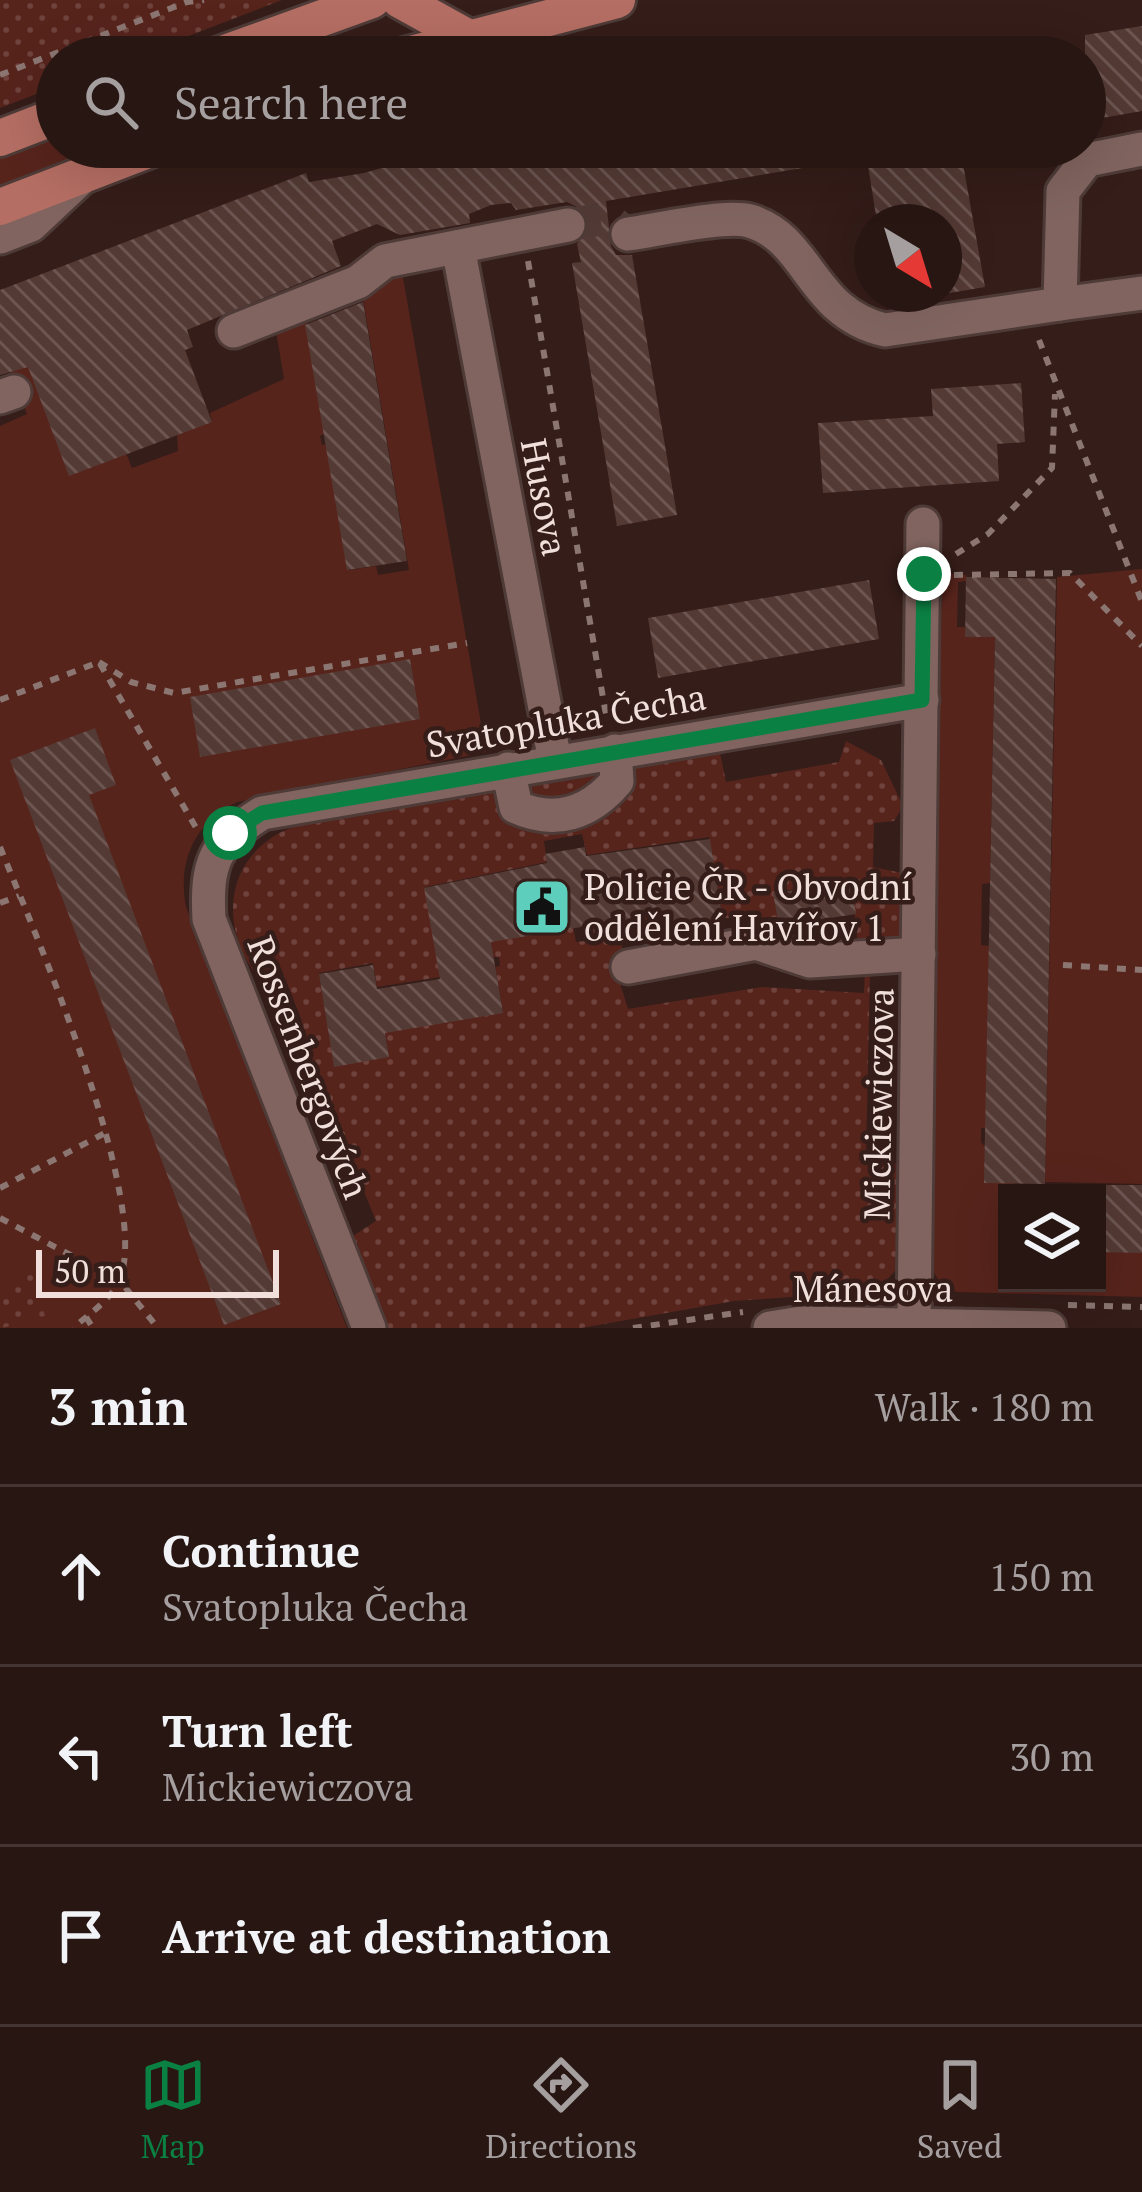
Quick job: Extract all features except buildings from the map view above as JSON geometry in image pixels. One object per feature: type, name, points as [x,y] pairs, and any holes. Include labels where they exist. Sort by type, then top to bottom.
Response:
[{"type":"main road","points":[[272,36],[371,0]]},
{"type":"main road","points":[[400,0],[465,36]]},
{"type":"main road","points":[[471,36],[617,0]]},
{"type":"main road","points":[[0,138],[36,124]]},
{"type":"main road","points":[[0,207],[102,168]]},
{"type":"street","points":[[1106,156],[1142,149]]},
{"type":"street","points":[[1044,306],[1063,191],[1081,168]]},
{"type":"street","points":[[0,237],[31,225],[83,175]]},
{"type":"street","points":[[628,234],[747,220],[786,241],[815,286],[857,323],[885,330],[1142,293]]},
{"type":"street","points":[[234,331],[358,282],[386,261],[568,225]]},
{"type":"street","name":"Husova","points":[[458,247],[555,761]]},
{"type":"street","name":"Mickiewiczova","points":[[914,1324],[922,700],[936,574],[923,524]]},
{"type":"street","name":"Svatopluka Čecha","points":[[214,833],[262,813],[555,761],[613,744],[922,700]]},
{"type":"street","points":[[508,769],[516,807],[539,817],[596,807],[617,781],[613,744]]},
{"type":"street","name":"Rossenbergových","points":[[214,833],[207,874],[209,919],[369,1328]]},
{"type":"street","points":[[628,967],[756,944],[810,961],[919,954]]},
{"type":"street","name":"Mánesova","points":[[770,1328],[801,1323],[1049,1328]]},
{"type":"path","points":[[100,36],[187,2],[204,0]]},
{"type":"path","points":[[0,75],[36,61]]},
{"type":"path","points":[[524,234],[613,744]]},
{"type":"path","points":[[936,574],[988,534],[1052,468],[1055,391],[1044,306]]},
{"type":"path","points":[[1055,391],[1069,411],[1142,602]]},
{"type":"path","points":[[936,574],[1070,573],[1141,644]]},
{"type":"path","points":[[99,662],[131,682],[175,693],[467,643]]},
{"type":"path","points":[[0,700],[99,662]]},
{"type":"path","points":[[99,662],[214,833]]},
{"type":"path","points":[[0,847],[107,1132],[125,1228],[120,1281],[73,1328]]},
{"type":"path","points":[[0,903],[20,896]]},
{"type":"path","points":[[1063,965],[1142,970]]},
{"type":"path","points":[[0,1188],[107,1132]]},
{"type":"path","points":[[0,1218],[120,1281],[158,1328]]},
{"type":"path","points":[[86,1317],[93,1328]]},
{"type":"shaded area","points":[[0,0],[282,0],[189,36],[36,36],[36,94],[0,108]]},
{"type":"shaded area","points":[[36,145],[36,168],[52,168],[0,188],[0,158]]},
{"type":"shaded area","points":[[402,272],[486,752],[237,802],[200,832],[184,874],[186,907],[347,1328],[0,1328],[0,426],[27,414],[11,372],[26,365],[126,453],[132,468],[178,451],[177,434],[212,421],[210,413],[284,379],[275,325],[304,309],[325,434],[320,436],[322,445],[327,444],[349,570],[376,566],[378,575],[409,570],[363,299],[352,291]]},
{"type":"shaded area","points":[[1142,569],[1142,1184],[1045,1182],[1057,577]]},
{"type":"shaded area","points":[[942,573],[966,575],[967,581],[958,582],[957,627],[965,627],[966,635],[995,635],[990,883],[982,884],[981,945],[989,946],[989,955],[986,1128],[981,1128],[981,1142],[1014,1182],[998,1184],[998,1292],[1106,1292],[1106,1250],[1142,1251],[1142,1297],[957,1292],[940,1283],[931,1267]]},
{"type":"shaded area","points":[[846,741],[881,760],[903,806],[894,821],[874,823],[873,867],[907,874],[902,941],[858,945],[851,880],[775,892],[778,917],[723,918],[709,837],[587,855],[582,834],[544,841],[547,862],[425,887],[440,977],[377,987],[373,963],[319,973],[334,1065],[389,1056],[385,1032],[503,1011],[495,967],[500,966],[499,957],[493,957],[491,941],[573,927],[576,942],[585,941],[583,925],[665,911],[670,937],[677,942],[725,929],[728,941],[658,953],[654,932],[621,938],[624,959],[613,961],[628,1009],[762,987],[864,993],[865,970],[870,970],[866,1157],[890,1159],[903,1171],[902,1263],[884,1283],[866,1292],[734,1301],[581,1328],[377,1328],[350,1238],[376,1221],[298,1030],[302,1021],[281,968],[254,972],[235,929],[236,886],[257,850],[296,826],[720,753],[726,782],[839,762]]},
{"type":"shaded area","points":[[32,1274],[45,1316],[2,1328],[0,1283]]},
{"type":"tunnel","points":[[568,225],[607,218],[628,234]]},
{"type":"place","name":"Policie ČR - Obvodní oddělení Havířov 1","points":[[542,907]]},
{"type":"route","points":[[230,833],[262,813],[922,700],[924,574]]}]
